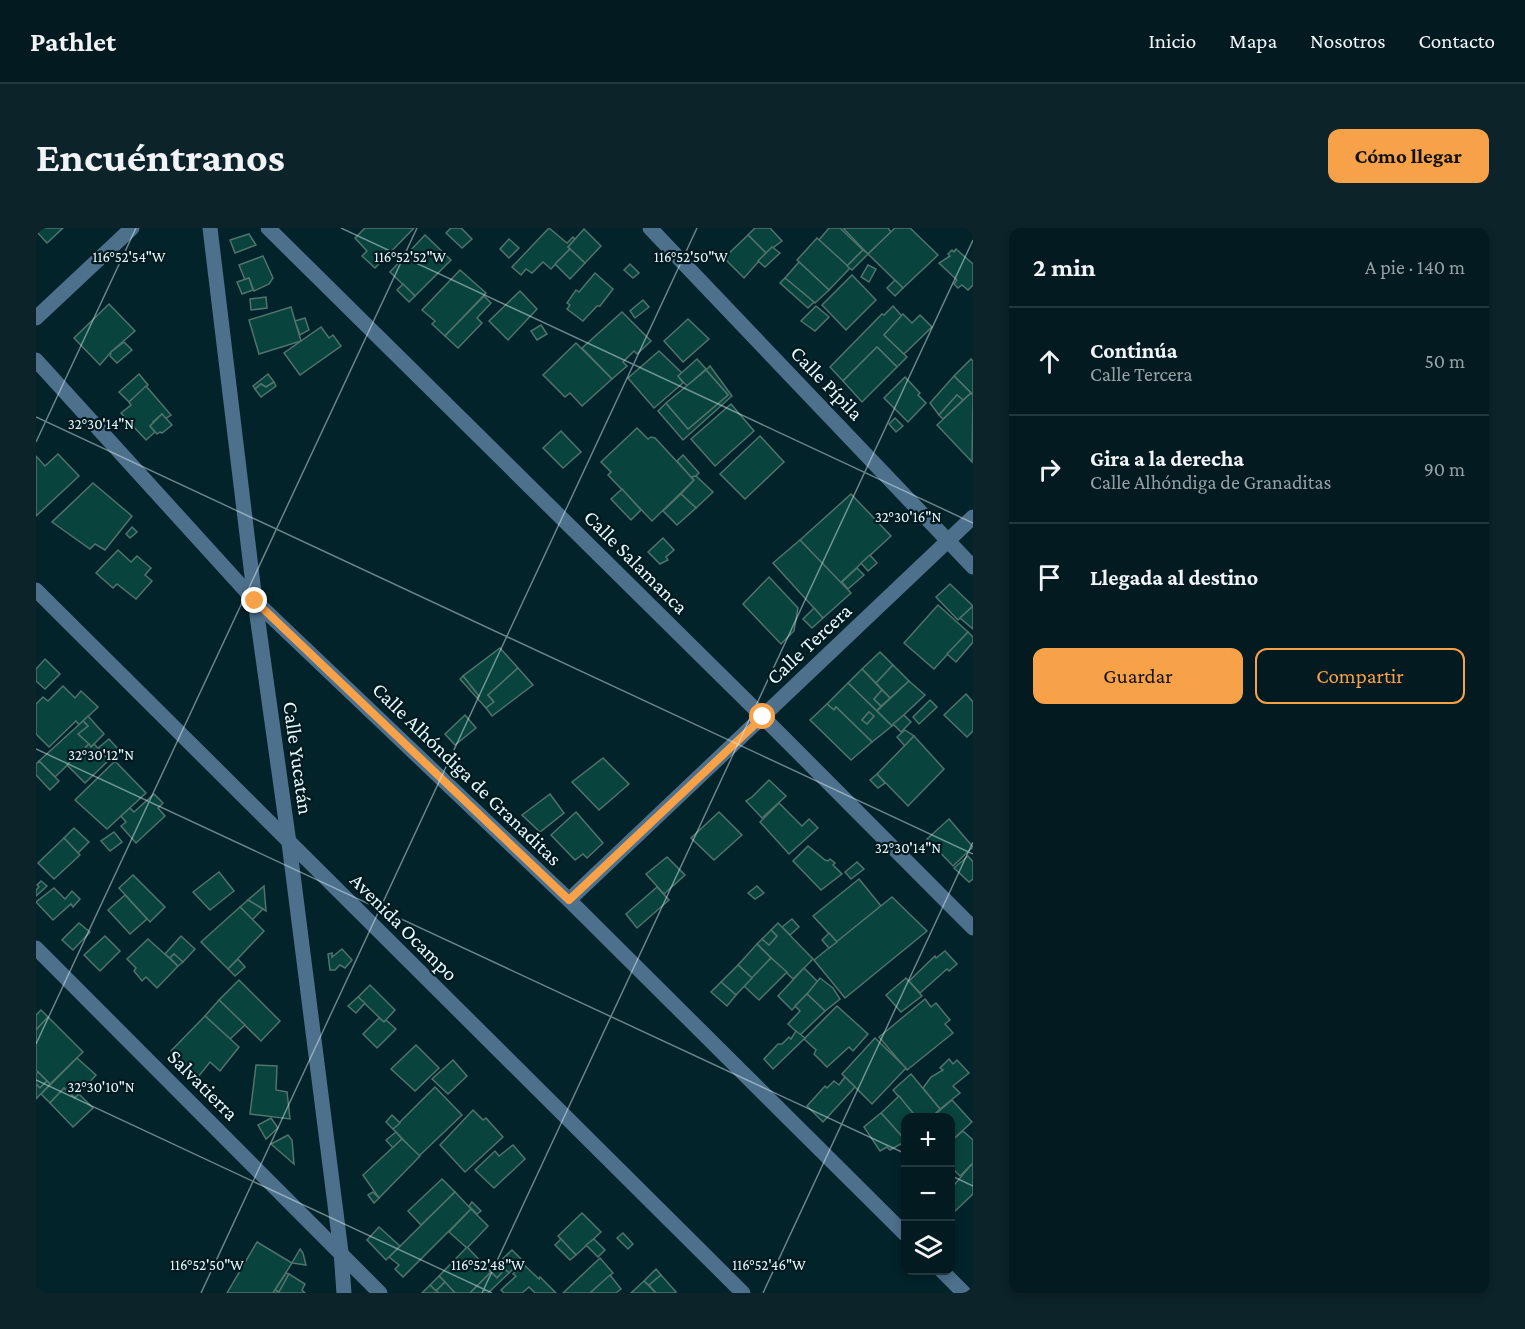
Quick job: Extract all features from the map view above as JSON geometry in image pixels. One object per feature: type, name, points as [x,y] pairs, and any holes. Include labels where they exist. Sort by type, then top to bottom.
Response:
[{"type":"street","points":[[36,318],[132,228]]},
{"type":"street","name":"Calle Yucatán","points":[[210,228],[255,601],[289,843],[341,1252],[344,1293]]},
{"type":"street","name":"Calle Salamanca","points":[[268,228],[973,928]]},
{"type":"street","name":"Calle Pípila","points":[[650,228],[973,567]]},
{"type":"street","name":"Calle Alhóndiga de Granaditas","points":[[36,360],[255,601],[569,900],[901,1230]]},
{"type":"street","name":"Calle Tercera","points":[[569,900],[973,517]]},
{"type":"street","name":"Avenida Ocampo","points":[[36,590],[744,1293]]},
{"type":"street","name":"Salvatierra","points":[[36,948],[380,1293]]},
{"type":"street","points":[[946,1275],[964,1293]]},
{"type":"building","points":[[36,228],[63,228],[47,243]]},
{"type":"building","points":[[365,228],[414,228],[375,268],[362,256],[367,251],[355,238]]},
{"type":"building","points":[[451,228],[461,228],[472,239],[462,248],[446,233]]},
{"type":"building","points":[[549,228],[567,243],[573,237],[575,239],[568,247],[570,249],[551,269],[543,262],[532,273],[526,269],[521,275],[512,267]]},
{"type":"building","points":[[755,228],[770,228],[782,241],[766,253],[748,235]]},
{"type":"building","points":[[829,228],[840,228],[863,250],[847,266],[819,240]]},
{"type":"building","points":[[843,228],[888,228],[891,232],[868,254]]},
{"type":"building","points":[[895,228],[910,228],[938,255],[903,288],[868,254]]},
{"type":"building","points":[[584,229],[601,246],[585,263],[568,247]]},
{"type":"building","points":[[249,234],[256,245],[235,253],[230,240]]},
{"type":"building","points":[[425,235],[451,260],[415,296],[390,272]]},
{"type":"building","points":[[748,235],[766,253],[744,278],[724,258]]},
{"type":"building","points":[[817,238],[850,268],[829,290],[797,260]]},
{"type":"building","points":[[509,239],[519,248],[509,258],[500,249]]},
{"type":"building","points":[[772,247],[780,253],[765,267],[758,261]]},
{"type":"building","points":[[570,249],[585,263],[570,279],[555,264]]},
{"type":"building","points":[[956,249],[973,264],[973,285],[968,290],[962,285],[958,288],[954,284],[957,280],[939,263]]},
{"type":"building","points":[[863,250],[868,254],[852,270],[847,266]]},
{"type":"building","points":[[263,256],[273,278],[269,284],[254,291],[249,278],[245,280],[239,265]]},
{"type":"building","points":[[799,262],[829,290],[815,303],[785,278]]},
{"type":"building","points":[[630,264],[639,273],[633,278],[624,270]]},
{"type":"building","points":[[868,265],[876,269],[869,282],[861,277]]},
{"type":"building","points":[[460,270],[486,293],[445,336],[432,324],[435,321],[422,310]]},
{"type":"building","points":[[595,273],[613,289],[600,306],[597,306],[583,321],[567,309],[570,305],[567,303],[576,290],[579,292]]},
{"type":"building","points":[[852,275],[876,300],[846,330],[822,305]]},
{"type":"building","points":[[249,278],[253,290],[242,294],[237,282]]},
{"type":"building","points":[[785,278],[814,302],[808,308],[780,283]]},
{"type":"building","points":[[895,280],[903,288],[895,296],[887,288]]},
{"type":"building","points":[[403,284],[415,296],[409,302],[397,290]]},
{"type":"building","points":[[520,291],[537,309],[508,340],[489,321]]},
{"type":"building","points":[[484,296],[491,303],[477,318],[482,323],[458,348],[445,336]]},
{"type":"building","points":[[266,297],[267,308],[251,310],[250,299]]},
{"type":"building","points":[[643,300],[649,307],[635,318],[630,311]]},
{"type":"building","points":[[109,304],[135,331],[100,365],[74,338]]},
{"type":"building","points":[[816,306],[829,317],[815,331],[801,321]]},
{"type":"building","points":[[893,306],[902,316],[884,335],[907,357],[897,367],[877,347],[843,381],[830,367],[882,314],[884,315]]},
{"type":"building","points":[[291,307],[301,341],[259,354],[249,320]]},
{"type":"building","points":[[622,312],[651,341],[637,354],[634,351],[623,362],[627,366],[612,379],[582,348]]},
{"type":"building","points":[[903,314],[912,323],[920,315],[932,327],[904,354],[884,335]]},
{"type":"building","points":[[305,318],[309,330],[300,335],[295,321]]},
{"type":"building","points":[[688,319],[709,339],[683,362],[664,341]]},
{"type":"building","points":[[541,325],[547,334],[537,340],[531,331]]},
{"type":"building","points":[[321,327],[329,338],[333,335],[341,346],[300,375],[284,353]]},
{"type":"building","points":[[124,342],[132,350],[117,363],[110,356],[111,352]]},
{"type":"building","points":[[576,343],[612,379],[582,406],[570,393],[565,397],[543,375]]},
{"type":"building","points":[[877,347],[897,367],[862,402],[843,381]]},
{"type":"building","points":[[659,351],[682,373],[678,376],[683,383],[654,408],[628,378]]},
{"type":"building","points":[[697,359],[706,369],[687,386],[678,376]]},
{"type":"building","points":[[971,359],[973,361],[973,395],[954,376]]},
{"type":"building","points":[[710,366],[732,396],[683,440],[658,411],[666,403],[688,429],[728,395],[706,370]]},
{"type":"building","points":[[706,370],[728,395],[688,429],[666,403]]},
{"type":"building","points":[[139,374],[148,385],[129,402],[119,392]]},
{"type":"building","points":[[268,374],[274,382],[266,387],[261,384],[255,389],[253,386]]},
{"type":"building","points":[[954,376],[971,393],[963,400],[957,395],[939,415],[930,403]]},
{"type":"building","points":[[905,377],[926,403],[908,422],[884,398]]},
{"type":"building","points":[[274,382],[276,386],[261,397],[255,389],[261,384],[266,387]]},
{"type":"building","points":[[146,386],[171,415],[165,419],[162,414],[153,422],[154,424],[150,426],[155,432],[146,440],[121,413],[131,405],[129,402]]},
{"type":"building","points":[[971,393],[973,395],[972,462],[937,425]]},
{"type":"building","points":[[957,395],[963,400],[943,419],[939,415]]},
{"type":"building","points":[[731,404],[754,431],[715,466],[691,439]]},
{"type":"building","points":[[162,414],[172,425],[157,434],[150,426]]},
{"type":"building","points":[[895,418],[903,426],[896,432],[889,424]]},
{"type":"building","points":[[637,428],[648,439],[655,438],[694,480],[652,521],[608,475],[611,472],[601,462]]},
{"type":"building","points":[[561,431],[581,452],[563,468],[543,448]]},
{"type":"building","points":[[760,436],[784,462],[745,499],[720,474]]},
{"type":"building","points":[[58,454],[79,476],[36,516],[36,456],[45,466]]},
{"type":"building","points":[[683,455],[699,473],[696,476],[691,477],[677,461]]},
{"type":"building","points":[[696,476],[713,492],[696,508],[681,494],[694,480],[691,477]]},
{"type":"building","points":[[93,483],[132,516],[105,550],[95,544],[90,549],[52,522]]},
{"type":"building","points":[[622,489],[641,510],[631,520],[611,499]]},
{"type":"building","points":[[681,494],[696,508],[677,525],[663,511]]},
{"type":"building","points":[[851,494],[891,536],[840,583],[800,540]]},
{"type":"building","points":[[132,527],[137,532],[130,538],[126,534]]},
{"type":"building","points":[[663,538],[674,550],[666,557],[668,560],[660,564],[648,552]]},
{"type":"building","points":[[800,540],[851,593],[823,618],[773,563]]},
{"type":"building","points":[[118,550],[131,562],[137,556],[151,568],[145,575],[152,581],[136,599],[117,584],[113,588],[96,573]]},
{"type":"building","points":[[870,555],[877,563],[868,571],[861,563]]},
{"type":"building","points":[[857,568],[864,575],[848,589],[842,582]]},
{"type":"building","points":[[769,577],[798,608],[794,631],[781,644],[743,604]]},
{"type":"building","points":[[950,584],[973,606],[958,620],[936,597]]},
{"type":"building","points":[[938,605],[968,632],[934,669],[904,643]]},
{"type":"building","points":[[973,606],[973,629],[960,618]]},
{"type":"building","points":[[814,608],[823,618],[812,628],[803,619]]},
{"type":"building","points":[[968,632],[973,637],[973,642],[956,662],[947,654]]},
{"type":"building","points":[[500,648],[518,668],[488,695],[494,702],[486,708],[463,676]]},
{"type":"building","points":[[880,652],[893,665],[876,683],[862,669]]},
{"type":"building","points":[[45,659],[60,674],[45,689],[36,681],[36,669]]},
{"type":"building","points":[[893,665],[909,681],[890,698],[876,683]]},
{"type":"building","points":[[518,668],[533,685],[492,716],[486,708],[494,702],[488,695]]},
{"type":"building","points":[[862,669],[882,690],[874,699],[881,706],[877,711],[848,683]]},
{"type":"building","points":[[463,676],[479,696],[477,698],[460,679]]},
{"type":"building","points":[[909,681],[925,695],[892,726],[877,711]]},
{"type":"building","points":[[848,683],[892,726],[872,742],[836,707],[834,710],[827,704]],"holes":[[[869,712],[874,716],[867,724],[862,720]]]},
{"type":"building","points":[[63,686],[75,698],[81,691],[98,707],[79,725],[76,721],[49,747],[36,734],[36,704],[43,697],[48,701]]},
{"type":"building","points":[[882,690],[890,698],[881,706],[874,699]]},
{"type":"building","points":[[966,694],[973,702],[973,731],[967,737],[944,715]]},
{"type":"building","points":[[930,700],[937,707],[919,724],[913,717]]},
{"type":"building","points":[[827,704],[834,710],[836,707],[872,742],[851,760],[810,720]]},
{"type":"building","points":[[869,712],[874,716],[867,724],[862,720]]},
{"type":"building","points":[[465,715],[476,728],[455,745],[445,734]]},
{"type":"building","points":[[904,715],[911,722],[901,732],[893,724]]},
{"type":"building","points":[[88,716],[104,734],[91,747],[78,734],[88,726],[83,721]]},
{"type":"building","points":[[83,721],[88,726],[78,734],[89,744],[55,777],[39,761]]},
{"type":"building","points":[[905,730],[914,736],[905,746],[897,737]]},
{"type":"building","points":[[914,736],[944,769],[908,806],[877,774]]},
{"type":"building","points":[[109,739],[119,750],[109,760],[98,748]]},
{"type":"building","points":[[89,744],[91,747],[94,744],[109,760],[85,783],[67,765]]},
{"type":"building","points":[[603,758],[629,784],[599,810],[572,782]]},
{"type":"building","points":[[39,761],[59,781],[50,790],[36,775],[36,764]]},
{"type":"building","points":[[115,761],[146,793],[107,829],[75,800]]},
{"type":"building","points":[[877,774],[885,783],[878,788],[870,780]]},
{"type":"building","points":[[769,780],[786,796],[762,818],[746,801]]},
{"type":"building","points":[[154,794],[163,803],[158,808],[165,816],[136,843],[121,826],[126,822],[121,816],[130,808],[134,812]]},
{"type":"building","points":[[550,794],[564,813],[540,832],[522,815]]},
{"type":"building","points":[[779,803],[802,826],[809,819],[818,828],[789,854],[760,822]]},
{"type":"building","points":[[576,812],[603,843],[587,858],[583,854],[575,860],[551,835]]},
{"type":"building","points":[[719,812],[742,835],[714,860],[691,838]]},
{"type":"building","points":[[949,819],[973,847],[953,866],[927,839]]},
{"type":"building","points":[[74,828],[89,842],[78,853],[64,838]]},
{"type":"building","points":[[114,832],[122,842],[110,851],[101,841]]},
{"type":"building","points":[[64,838],[80,855],[54,879],[38,863]]},
{"type":"building","points":[[808,846],[825,860],[830,859],[835,863],[833,865],[842,874],[821,890],[793,861]]},
{"type":"building","points":[[968,856],[973,862],[973,879],[969,882],[954,868]]},
{"type":"building","points":[[667,857],[685,875],[664,894],[646,874]]},
{"type":"building","points":[[857,862],[864,869],[851,879],[845,872]]},
{"type":"building","points":[[219,872],[234,891],[210,910],[193,892]]},
{"type":"building","points":[[133,875],[165,907],[150,922],[119,888]]},
{"type":"building","points":[[859,879],[881,906],[837,942],[813,916]]},
{"type":"building","points":[[41,881],[47,886],[36,896],[36,890],[39,887],[37,885]]},
{"type":"building","points":[[264,886],[266,911],[248,900]]},
{"type":"building","points":[[757,886],[764,893],[755,899],[748,893]]},
{"type":"building","points":[[657,887],[669,900],[637,928],[626,914]]},
{"type":"building","points":[[54,888],[65,899],[72,891],[80,899],[73,907],[71,904],[53,920],[36,902]]},
{"type":"building","points":[[125,895],[147,919],[130,934],[108,910]]},
{"type":"building","points":[[892,897],[927,931],[845,998],[814,960]]},
{"type":"building","points":[[248,900],[263,909],[252,920],[240,907]]},
{"type":"building","points":[[240,907],[264,931],[228,969],[201,942]]},
{"type":"building","points":[[792,919],[799,927],[790,935],[782,927]]},
{"type":"building","points":[[79,923],[90,932],[73,950],[62,940]]},
{"type":"building","points":[[778,923],[813,959],[793,979],[757,944],[762,939],[769,945],[777,936],[771,930]]},
{"type":"building","points":[[771,930],[777,936],[769,945],[762,939]]},
{"type":"building","points":[[829,933],[837,942],[829,948],[822,940]]},
{"type":"building","points":[[105,936],[120,951],[100,971],[84,955]]},
{"type":"building","points":[[181,936],[195,949],[183,962],[174,954],[170,958],[165,954]]},
{"type":"building","points":[[148,939],[178,966],[157,988],[146,977],[142,981],[134,971],[136,968],[127,959]]},
{"type":"building","points":[[757,944],[771,958],[752,978],[738,965]]},
{"type":"building","points":[[342,949],[352,960],[345,968],[340,965],[335,970],[330,970],[328,954],[332,953],[332,957]]},
{"type":"building","points":[[945,951],[957,964],[949,971],[947,969],[920,993],[909,981],[935,956],[936,958]]},
{"type":"building","points":[[174,954],[183,962],[178,966],[170,958]]},
{"type":"building","points":[[771,958],[787,972],[759,1000],[744,986]]},
{"type":"building","points":[[238,959],[245,967],[235,976],[228,969]]},
{"type":"building","points":[[738,965],[752,978],[736,995],[721,982]]},
{"type":"building","points":[[804,968],[818,982],[792,1010],[778,996]]},
{"type":"building","points":[[820,978],[833,988],[840,999],[825,1011],[807,994]]},
{"type":"building","points":[[906,978],[922,996],[901,1012],[886,995]]},
{"type":"building","points":[[239,980],[280,1021],[261,1041],[219,1000]]},
{"type":"building","points":[[721,982],[736,995],[727,1006],[711,992]]},
{"type":"building","points":[[370,985],[395,1010],[384,1022],[358,997]]},
{"type":"building","points":[[807,994],[825,1011],[800,1035],[788,1024],[800,1011],[795,1006]]},
{"type":"building","points":[[358,997],[365,1003],[356,1013],[348,1006]]},
{"type":"building","points":[[925,999],[931,1007],[936,1003],[950,1020],[945,1024],[953,1033],[907,1070],[879,1037]]},
{"type":"building","points":[[219,1000],[245,1025],[230,1039],[205,1016]]},
{"type":"building","points":[[837,1006],[868,1034],[853,1051],[849,1047],[827,1067],[814,1054],[816,1050],[804,1039]]},
{"type":"building","points":[[41,1010],[48,1017],[36,1030],[36,1015]]},
{"type":"building","points":[[205,1016],[239,1047],[220,1071],[210,1062],[198,1077],[171,1051]]},
{"type":"building","points":[[48,1017],[83,1052],[50,1084],[36,1070],[36,1030]]},
{"type":"building","points":[[379,1018],[384,1022],[386,1020],[396,1029],[377,1048],[363,1034]]},
{"type":"building","points":[[796,1031],[805,1038],[773,1069],[764,1059],[778,1044],[782,1044],[789,1037],[791,1039]]},
{"type":"building","points":[[875,1038],[906,1068],[872,1104],[842,1074]]},
{"type":"building","points":[[416,1045],[439,1068],[415,1091],[391,1069]]},
{"type":"building","points":[[77,1058],[96,1075],[75,1098],[64,1088],[50,1103],[41,1094]]},
{"type":"building","points":[[949,1059],[953,1064],[957,1060],[969,1073],[953,1086],[960,1093],[940,1109],[923,1088],[931,1077],[943,1070],[940,1068]]},
{"type":"building","points":[[453,1060],[467,1076],[448,1094],[432,1079]]},
{"type":"building","points":[[256,1065],[277,1066],[276,1090],[287,1092],[290,1119],[250,1114]]},
{"type":"building","points":[[38,1072],[47,1081],[40,1088],[36,1084]]},
{"type":"building","points":[[911,1074],[940,1109],[936,1113],[913,1113],[893,1090]]},
{"type":"building","points":[[845,1077],[855,1087],[823,1122],[807,1106],[825,1086],[827,1088],[834,1081],[839,1085]]},
{"type":"building","points":[[47,1081],[50,1084],[36,1099],[36,1084],[40,1088]]},
{"type":"building","points":[[435,1087],[462,1115],[419,1156],[393,1129]]},
{"type":"building","points":[[64,1088],[75,1098],[79,1094],[93,1108],[73,1127],[50,1103]]},
{"type":"building","points":[[899,1096],[913,1113],[901,1113],[901,1135],[881,1113]]},
{"type":"building","points":[[952,1100],[972,1122],[955,1137],[955,1113],[937,1113]]},
{"type":"building","points":[[473,1110],[483,1120],[486,1118],[503,1137],[465,1172],[440,1145]]},
{"type":"building","points":[[881,1113],[901,1135],[901,1144],[890,1150],[887,1147],[880,1151],[864,1127]]},
{"type":"building","points":[[392,1115],[400,1123],[393,1129],[386,1122]]},
{"type":"building","points":[[271,1118],[278,1128],[266,1139],[258,1125]]},
{"type":"building","points":[[963,1131],[973,1140],[973,1163],[960,1176],[955,1171],[955,1138]]},
{"type":"building","points":[[396,1132],[402,1139],[393,1148],[386,1140]]},
{"type":"building","points":[[288,1135],[292,1140],[294,1164],[271,1144]]},
{"type":"building","points":[[402,1139],[420,1156],[379,1198],[363,1175]]},
{"type":"building","points":[[513,1145],[525,1159],[494,1188],[475,1170],[495,1151],[499,1156]]},
{"type":"building","points":[[973,1165],[973,1194],[955,1211],[955,1184]]},
{"type":"building","points":[[442,1179],[455,1192],[421,1225],[408,1211]]},
{"type":"building","points":[[373,1192],[379,1198],[374,1203],[368,1195]]},
{"type":"building","points":[[455,1192],[471,1209],[403,1277],[395,1269],[399,1265],[389,1257]]},
{"type":"building","points":[[472,1202],[481,1211],[477,1214],[469,1206]]},
{"type":"building","points":[[471,1209],[488,1226],[467,1248],[449,1232]]},
{"type":"building","points":[[582,1213],[601,1232],[576,1255],[558,1236]]},
{"type":"building","points":[[379,1227],[400,1246],[386,1260],[367,1240]]},
{"type":"building","points":[[623,1233],[633,1244],[628,1249],[617,1238]]},
{"type":"building","points":[[561,1239],[576,1255],[570,1260],[555,1245]]},
{"type":"building","points":[[594,1239],[605,1250],[598,1257],[586,1245]]},
{"type":"building","points":[[257,1242],[292,1263],[273,1293],[227,1293]]},
{"type":"building","points":[[467,1247],[491,1272],[470,1293],[455,1293],[439,1276]]},
{"type":"building","points":[[300,1249],[303,1253],[306,1265],[292,1263]]},
{"type":"building","points":[[512,1250],[522,1260],[509,1273],[505,1269],[497,1278],[490,1271]]},
{"type":"building","points":[[600,1258],[613,1273],[590,1293],[563,1293]]},
{"type":"building","points":[[523,1264],[556,1293],[535,1293],[529,1287],[522,1293],[504,1293],[501,1290],[516,1276],[513,1274]]},
{"type":"building","points":[[505,1269],[509,1273],[488,1293],[470,1293],[491,1272],[497,1278]]},
{"type":"building","points":[[656,1269],[661,1275],[649,1285],[644,1281]]},
{"type":"building","points":[[286,1273],[289,1274],[279,1292],[275,1290]]},
{"type":"building","points":[[289,1274],[305,1284],[302,1290],[305,1293],[273,1293],[275,1290],[279,1292]]},
{"type":"building","points":[[610,1275],[621,1289],[616,1293],[590,1293]]},
{"type":"building","points":[[661,1275],[675,1293],[656,1293],[649,1285]]},
{"type":"building","points":[[439,1276],[445,1282],[436,1291],[430,1285]]},
{"type":"building","points":[[644,1281],[656,1293],[631,1293]]},
{"type":"building","points":[[445,1282],[455,1293],[436,1291]]},
{"type":"building","points":[[430,1285],[436,1291],[439,1293],[422,1293]]},
{"type":"route","points":[[255,601],[569,900],[763,717]]}]
